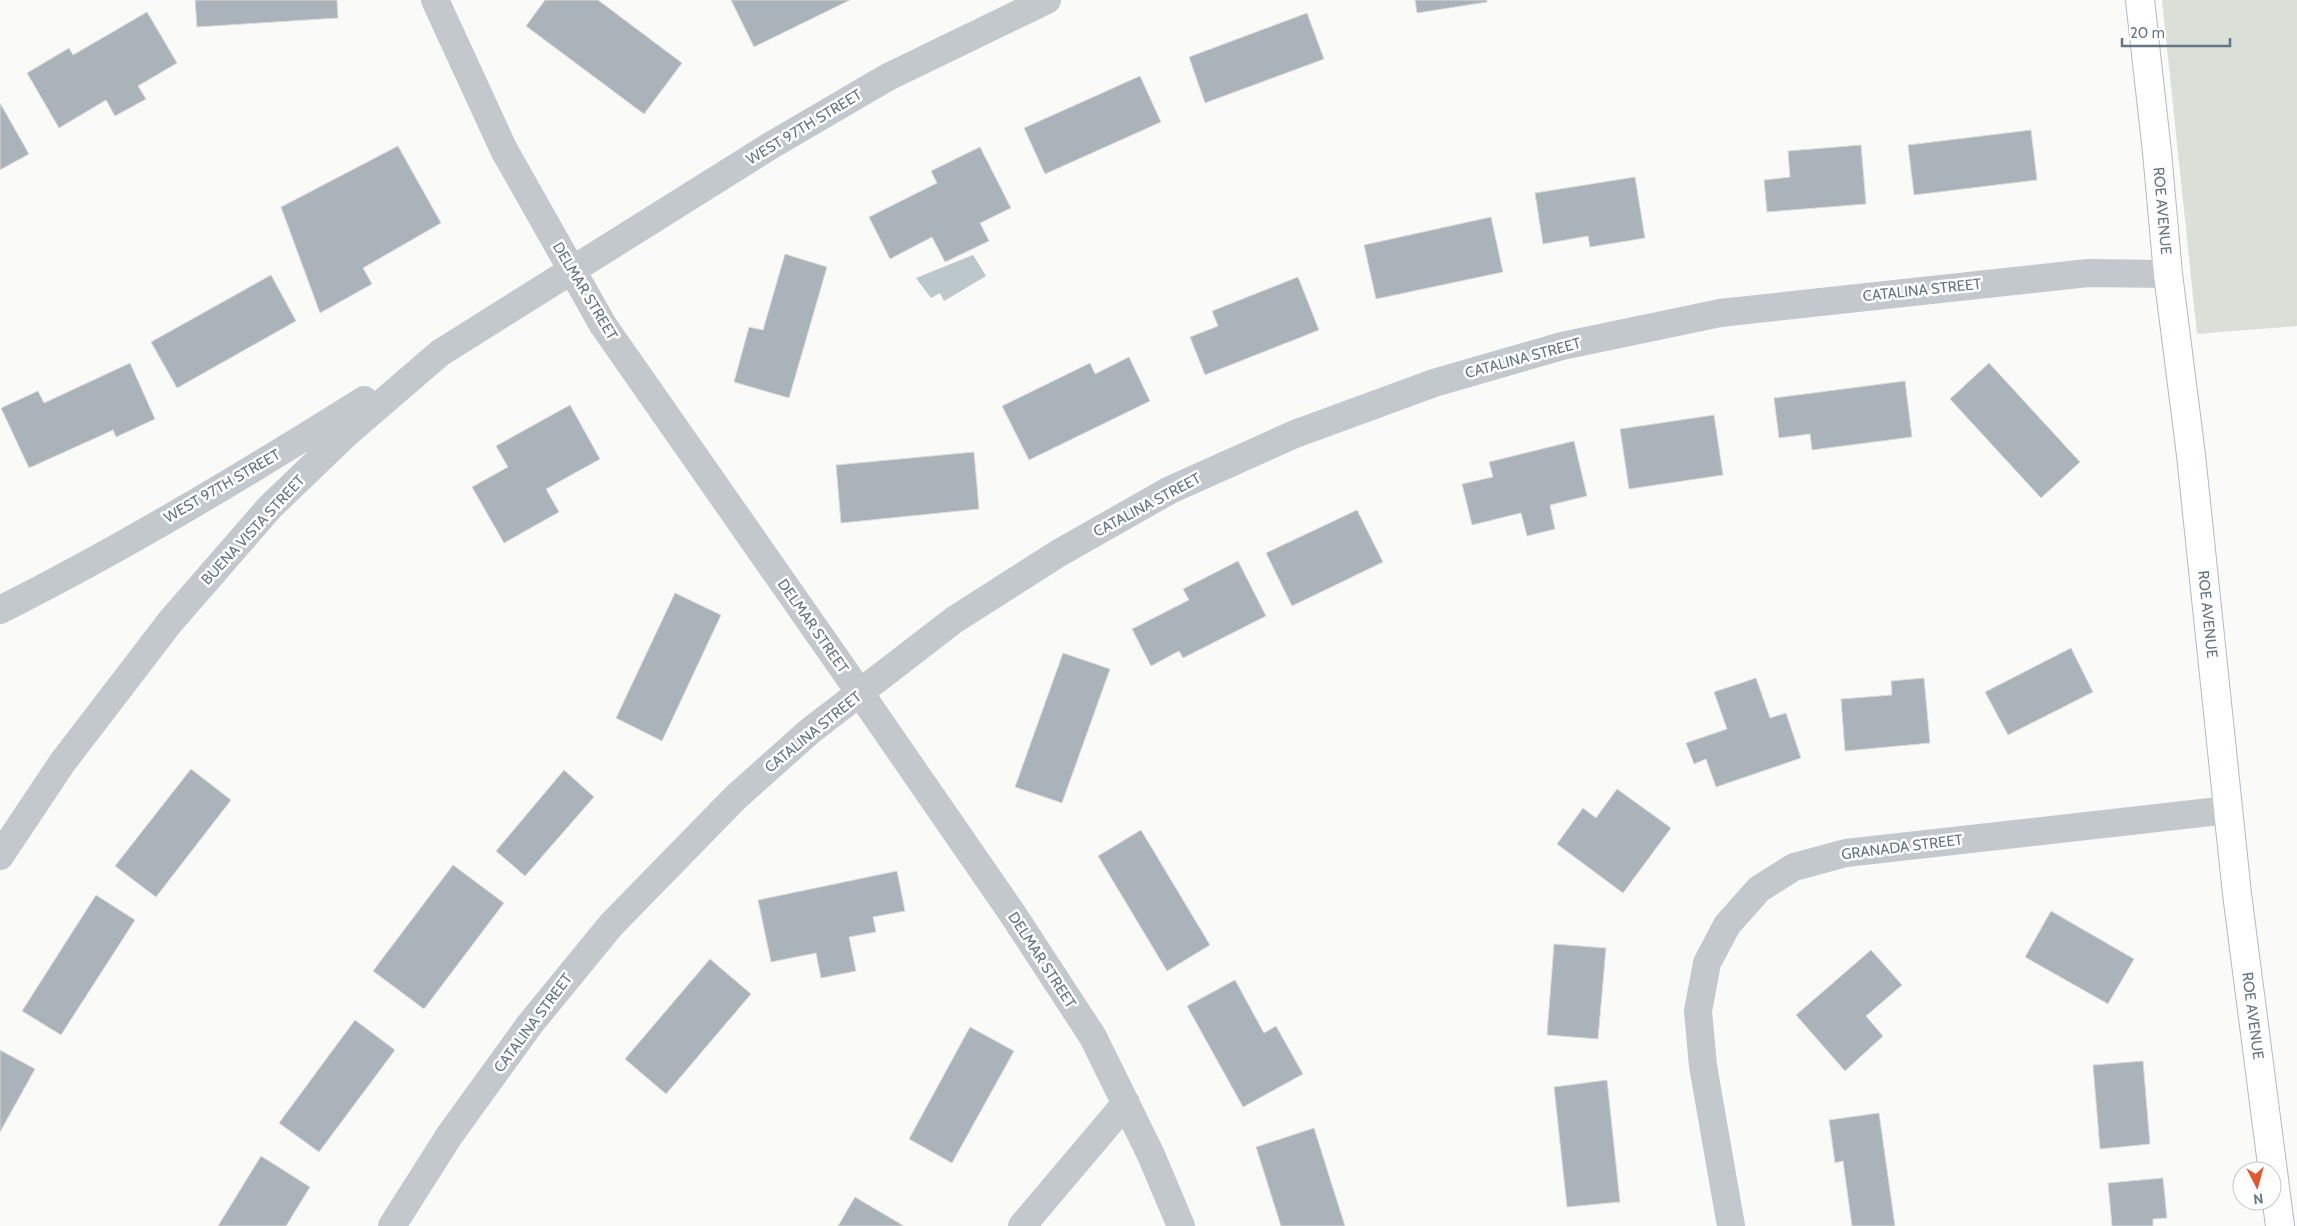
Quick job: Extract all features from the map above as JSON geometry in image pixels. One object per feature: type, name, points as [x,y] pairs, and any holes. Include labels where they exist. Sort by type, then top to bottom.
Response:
[{"type":"main road","name":"ROE AVENUE","points":[[2140,0],[2168,274],[2192,465],[2228,810],[2280,1226]]},
{"type":"street","name":"DELMAR STREET","points":[[435,0],[504,150],[570,270],[603,324],[1012,913],[1093,1037],[1126,1103],[1181,1226]]},
{"type":"street","name":"WEST 97TH STREET","points":[[570,270],[770,146],[888,77],[1047,0]]},
{"type":"street","name":"BUENA VISTA STREET","points":[[0,856],[62,763],[176,614],[270,507],[346,434],[440,352],[570,270]]},
{"type":"street","name":"CATALINA STREET","points":[[392,1226],[449,1136],[530,1024],[611,924],[736,797],[810,731],[954,620],[1059,553],[1170,490],[1295,434],[1434,383],[1562,346],[1720,313],[2088,273],[2168,274]]},
{"type":"street","name":"WEST 97TH STREET","points":[[0,610],[48,586],[269,460],[440,352]]},
{"type":"street","name":"GRANADA STREET","points":[[1731,1226],[1703,1066],[1698,1011],[1707,963],[1726,925],[1760,889],[1794,866],[1846,853],[2228,810]]},
{"type":"street","points":[[1022,1226],[1126,1103]]},
{"type":"shaded area","points":[[2162,0],[2297,0],[2297,326],[2197,334]]},
{"type":"shaded area","points":[[973,255],[986,276],[944,301],[940,293],[931,298],[916,278]]},
{"type":"building","points":[[195,0],[337,0],[338,18],[197,27]]},
{"type":"building","points":[[545,0],[598,0],[682,63],[644,114],[526,26]]},
{"type":"building","points":[[731,0],[850,0],[754,47]]},
{"type":"building","points":[[1415,0],[1487,0],[1487,2],[1417,13]]},
{"type":"building","points":[[147,12],[177,63],[138,86],[146,99],[115,116],[106,100],[59,128],[27,73],[69,48],[73,55]]},
{"type":"building","points":[[1307,13],[1324,59],[1205,103],[1189,57]]},
{"type":"building","points":[[1140,76],[1161,122],[1045,174],[1024,128]]},
{"type":"building","points":[[0,103],[29,154],[0,170]]},
{"type":"building","points":[[2031,130],[2037,180],[1914,195],[1908,145]]},
{"type":"building","points":[[1861,145],[1866,204],[1767,212],[1764,180],[1790,177],[1788,151]]},
{"type":"building","points":[[398,146],[441,223],[363,268],[372,284],[320,313],[281,207]]},
{"type":"building","points":[[980,147],[1011,208],[980,223],[989,241],[945,262],[932,237],[890,259],[869,217],[937,183],[931,171]]},
{"type":"building","points":[[1635,177],[1645,238],[1590,247],[1588,236],[1543,244],[1535,193]]},
{"type":"building","points":[[1491,217],[1503,272],[1376,299],[1364,245]]},
{"type":"building","points":[[785,254],[827,267],[789,398],[734,382],[749,327],[763,330]]},
{"type":"building","points":[[271,275],[296,321],[177,388],[151,342]]},
{"type":"building","points":[[1298,277],[1319,330],[1205,375],[1190,337],[1218,326],[1212,311]]},
{"type":"building","points":[[1129,357],[1150,401],[1029,460],[1002,406],[1090,363],[1095,374]]},
{"type":"building","points":[[130,363],[155,419],[116,437],[113,430],[29,468],[1,408],[38,391],[44,403]]},
{"type":"building","points":[[1989,363],[2080,462],[2041,498],[1950,399]]},
{"type":"building","points":[[1905,381],[1912,437],[1812,450],[1810,434],[1779,438],[1774,398]]},
{"type":"building","points":[[570,405],[600,459],[546,489],[559,512],[504,543],[472,487],[508,467],[496,446]]},
{"type":"building","points":[[1714,415],[1723,475],[1629,489],[1620,429]]},
{"type":"building","points":[[1574,441],[1587,496],[1550,505],[1555,529],[1527,536],[1521,513],[1472,525],[1462,484],[1493,477],[1489,462]]},
{"type":"building","points":[[974,452],[979,509],[841,523],[836,465]]},
{"type":"building","points":[[1357,510],[1383,562],[1292,606],[1266,553]]},
{"type":"building","points":[[1238,561],[1266,616],[1183,658],[1179,651],[1151,666],[1132,629],[1189,600],[1183,589]]},
{"type":"building","points":[[675,593],[721,615],[662,741],[616,718]]},
{"type":"building","points":[[2071,648],[2093,692],[2008,735],[1985,692]]},
{"type":"building","points":[[1063,653],[1110,669],[1062,803],[1015,787]]},
{"type":"building","points":[[1756,678],[1770,718],[1786,713],[1801,758],[1716,787],[1706,759],[1694,764],[1686,743],[1727,729],[1714,692]]},
{"type":"building","points":[[1924,678],[1930,743],[1845,751],[1841,699],[1892,695],[1891,681]]},
{"type":"building","points":[[191,769],[231,800],[156,897],[115,866]]},
{"type":"building","points":[[564,770],[594,797],[525,876],[496,851]]},
{"type":"building","points":[[1617,789],[1671,828],[1623,893],[1557,844],[1583,808],[1596,818]]},
{"type":"building","points":[[1141,830],[1210,945],[1167,971],[1098,856]]},
{"type":"building","points":[[453,865],[504,903],[424,1009],[373,971]]},
{"type":"building","points":[[897,871],[905,911],[873,917],[876,932],[849,937],[856,971],[821,978],[816,953],[771,962],[758,900]]},
{"type":"building","points":[[96,895],[135,920],[61,1035],[22,1011]]},
{"type":"building","points":[[2051,911],[2134,959],[2108,1004],[2025,957]]},
{"type":"building","points":[[1554,944],[1606,948],[1598,1039],[1547,1035]]},
{"type":"building","points":[[1871,950],[1902,985],[1866,1016],[1883,1036],[1845,1071],[1796,1015]]},
{"type":"building","points":[[710,959],[751,994],[666,1094],[625,1059]]},
{"type":"building","points":[[1235,980],[1264,1033],[1276,1026],[1303,1074],[1243,1107],[1187,1006]]},
{"type":"building","points":[[355,1020],[395,1050],[319,1152],[279,1123]]},
{"type":"building","points":[[970,1027],[1014,1051],[952,1163],[909,1139]]},
{"type":"building","points":[[0,1050],[35,1069],[0,1132]]},
{"type":"building","points":[[2143,1061],[2150,1144],[2100,1149],[2093,1065]]},
{"type":"building","points":[[1607,1080],[1620,1202],[1567,1207],[1554,1087]]},
{"type":"building","points":[[1879,1113],[1895,1226],[1852,1226],[1843,1161],[1835,1163],[1829,1120]]},
{"type":"building","points":[[1314,1128],[1345,1226],[1281,1226],[1256,1147]]},
{"type":"building","points":[[261,1156],[310,1187],[286,1226],[218,1226]]},
{"type":"building","points":[[2163,1178],[2167,1218],[2153,1219],[2153,1226],[2112,1226],[2108,1183]]},
{"type":"building","points":[[855,1197],[904,1226],[838,1226]]}]
